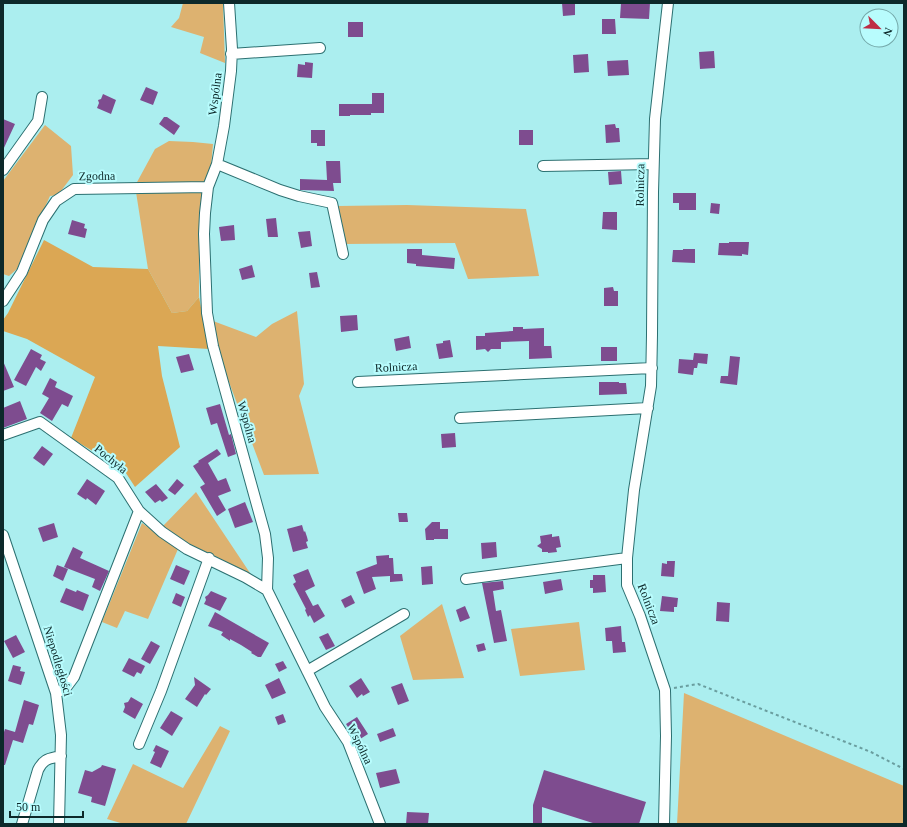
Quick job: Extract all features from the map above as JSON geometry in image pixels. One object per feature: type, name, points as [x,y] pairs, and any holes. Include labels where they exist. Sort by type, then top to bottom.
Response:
[{"type":"street","name":"Wspólna","points":[[229,3],[232,54],[231,71],[224,126],[217,164],[208,187],[204,234],[207,312],[213,346],[265,534],[268,558],[267,590],[325,707],[348,742],[380,824]]},
{"type":"street","name":"Rolnicza","points":[[664,824],[666,736],[665,690],[640,616],[627,585],[627,558],[634,490],[651,386],[654,118],[668,3]]},
{"type":"street","points":[[232,54],[320,48]]},
{"type":"street","points":[[3,170],[38,121],[42,97]]},
{"type":"street","points":[[217,164],[280,190],[299,196],[332,203],[343,254]]},
{"type":"street","points":[[543,166],[653,164]]},
{"type":"street","name":"Zgodna","points":[[3,301],[22,272],[43,220],[56,201],[74,189],[208,187]]},
{"type":"street","name":"Rolnicza","points":[[358,382],[652,368]]},
{"type":"street","points":[[460,418],[648,408]]},
{"type":"street","name":"Pochyła","points":[[3,435],[40,422],[118,478],[139,511],[162,532],[187,549],[209,558],[267,590]]},
{"type":"street","points":[[56,693],[65,689],[74,677],[139,511]]},
{"type":"street","name":"Niepodległości","points":[[3,535],[56,693],[61,735],[59,824]]},
{"type":"street","points":[[139,744],[161,691],[209,558]]},
{"type":"street","points":[[466,579],[627,558]]},
{"type":"street","points":[[307,671],[404,614]]},
{"type":"street","points":[[22,824],[41,764],[46,759],[61,756]]},
{"type":"path","points":[[665,690],[698,684],[871,752],[904,768]]},
{"type":"shaded area","points":[[183,3],[223,3],[225,63],[200,53],[204,37],[171,27],[179,18]]},
{"type":"shaded area","points":[[45,125],[71,146],[73,175],[58,195],[50,196],[17,269],[9,276],[3,274],[3,181]]},
{"type":"shaded area","points":[[169,141],[213,144],[211,167],[204,184],[136,184],[155,149]]},
{"type":"shaded area","points":[[136,192],[204,192],[199,248],[199,297],[187,311],[172,313],[148,269]]},
{"type":"shaded area","points":[[407,205],[526,209],[539,276],[468,279],[455,243],[345,244],[338,206]]},
{"type":"shaded area","points":[[44,240],[93,267],[148,269],[172,313],[187,311],[199,297],[209,349],[158,346],[162,376],[180,447],[135,487],[124,470],[71,438],[95,377],[27,339],[3,331],[3,320],[8,313]]},
{"type":"shaded area","points":[[297,311],[304,384],[299,396],[319,474],[264,475],[215,345],[213,321],[256,337],[272,324]]},
{"type":"shaded area","points":[[196,492],[252,576],[191,545],[163,526]]},
{"type":"shaded area","points":[[142,523],[178,549],[148,619],[125,611],[117,628],[102,622]]},
{"type":"shaded area","points":[[442,604],[464,678],[413,680],[400,636]]},
{"type":"shaded area","points":[[579,622],[585,670],[520,676],[511,629]]},
{"type":"shaded area","points":[[684,693],[904,786],[904,824],[677,824]]},
{"type":"shaded area","points":[[220,726],[230,731],[186,824],[124,824],[107,819],[133,764],[183,788]]},
{"type":"building","points":[[562,3],[575,3],[575,15],[563,16]]},
{"type":"building","points":[[621,3],[650,3],[649,19],[620,18]]},
{"type":"building","points":[[602,19],[615,19],[616,34],[602,34]]},
{"type":"building","points":[[348,22],[363,22],[363,37],[348,37]]},
{"type":"building","points":[[714,51],[715,68],[700,69],[699,52]]},
{"type":"building","points":[[588,54],[589,72],[574,73],[573,55]]},
{"type":"building","points":[[628,60],[629,75],[608,76],[607,61]]},
{"type":"building","points":[[305,62],[313,63],[312,78],[297,77],[298,64],[305,65]]},
{"type":"building","points":[[146,87],[158,92],[153,105],[140,100]]},
{"type":"building","points":[[372,93],[384,93],[384,113],[339,116],[339,104],[372,104]]},
{"type":"building","points":[[103,94],[116,100],[111,114],[97,108],[99,103],[98,100],[101,99]]},
{"type":"building","points":[[164,117],[167,117],[180,126],[174,135],[159,124]]},
{"type":"building","points":[[3,119],[15,124],[3,150]]},
{"type":"building","points":[[615,124],[616,128],[619,128],[620,142],[606,143],[605,125]]},
{"type":"building","points":[[311,130],[325,130],[325,146],[317,146],[317,143],[311,143]]},
{"type":"building","points":[[519,130],[533,130],[533,145],[519,145]]},
{"type":"building","points":[[326,161],[340,161],[341,183],[333,183],[334,191],[300,190],[300,179],[327,180]]},
{"type":"building","points":[[621,171],[622,184],[609,185],[608,172]]},
{"type":"building","points":[[673,193],[696,193],[696,210],[679,210],[679,203],[673,203]]},
{"type":"building","points":[[711,203],[720,204],[719,214],[710,213]]},
{"type":"building","points":[[603,212],[617,212],[617,230],[602,229]]},
{"type":"building","points":[[276,218],[278,237],[268,237],[266,219]]},
{"type":"building","points":[[72,220],[85,224],[84,228],[87,229],[85,238],[68,234]]},
{"type":"building","points":[[234,225],[235,240],[221,241],[219,227]]},
{"type":"building","points":[[310,231],[312,246],[301,248],[298,232]]},
{"type":"building","points":[[749,242],[748,255],[718,255],[719,243]]},
{"type":"building","points":[[407,249],[422,249],[422,255],[455,258],[454,269],[416,266],[416,264],[407,263]]},
{"type":"building","points":[[695,249],[695,263],[672,262],[673,250]]},
{"type":"building","points":[[252,265],[255,277],[242,280],[239,269]]},
{"type":"building","points":[[317,272],[320,287],[311,288],[309,273]]},
{"type":"building","points":[[613,287],[614,291],[618,291],[618,306],[604,306],[604,288]]},
{"type":"building","points":[[357,315],[358,330],[341,332],[340,316]]},
{"type":"building","points":[[513,327],[523,327],[523,329],[544,328],[544,346],[551,346],[552,358],[529,359],[529,341],[501,342],[501,349],[491,349],[488,352],[485,349],[476,350],[476,336],[485,336],[485,333],[513,331]]},
{"type":"building","points":[[409,336],[411,348],[396,351],[394,339]]},
{"type":"building","points":[[450,340],[453,357],[439,359],[436,344]]},
{"type":"building","points":[[601,347],[617,347],[617,361],[601,361]]},
{"type":"building","points":[[31,349],[42,355],[40,359],[46,362],[41,371],[36,367],[26,386],[14,380]]},
{"type":"building","points":[[694,353],[708,354],[707,364],[698,363],[697,368],[694,368],[693,375],[678,373],[679,359],[693,360]]},
{"type":"building","points":[[189,354],[194,370],[181,373],[176,357]]},
{"type":"building","points":[[730,356],[740,357],[737,385],[720,383],[721,376],[728,376]]},
{"type":"building","points":[[3,361],[14,387],[3,391]]},
{"type":"building","points":[[50,378],[57,382],[55,387],[73,396],[68,407],[62,404],[52,421],[40,413],[49,398],[42,394]]},
{"type":"building","points":[[599,382],[626,383],[627,394],[599,395]]},
{"type":"building","points":[[20,401],[27,419],[3,428],[3,408]]},
{"type":"building","points":[[220,404],[229,435],[231,434],[236,454],[228,457],[217,423],[211,425],[206,408]]},
{"type":"building","points":[[455,433],[456,447],[442,448],[441,434]]},
{"type":"building","points":[[42,446],[53,454],[44,466],[33,458]]},
{"type":"building","points":[[217,449],[221,454],[208,463],[218,481],[226,478],[231,491],[218,496],[226,510],[217,516],[200,487],[205,484],[193,466]]},
{"type":"building","points":[[87,479],[105,491],[96,505],[87,498],[86,500],[77,494]]},
{"type":"building","points":[[177,479],[184,485],[175,495],[168,490]]},
{"type":"building","points":[[156,484],[168,498],[162,502],[160,500],[155,503],[145,492]]},
{"type":"building","points":[[245,502],[253,522],[235,528],[228,509]]},
{"type":"building","points":[[398,513],[407,513],[408,522],[399,522]]},
{"type":"building","points":[[432,522],[440,522],[440,529],[448,529],[448,539],[426,540],[425,529]]},
{"type":"building","points":[[54,523],[58,537],[43,542],[38,528]]},
{"type":"building","points":[[302,525],[307,537],[308,541],[306,542],[308,548],[293,552],[287,529]]},
{"type":"building","points":[[552,534],[552,537],[559,536],[561,547],[556,548],[557,552],[542,552],[542,549],[537,546],[541,543],[540,536]]},
{"type":"building","points":[[496,542],[497,557],[482,559],[481,543]]},
{"type":"building","points":[[73,547],[83,552],[80,558],[109,571],[100,591],[92,587],[95,579],[64,567]]},
{"type":"building","points":[[389,555],[389,558],[393,558],[394,574],[402,574],[403,581],[390,582],[390,576],[372,577],[376,589],[364,594],[356,572],[377,564],[376,556]]},
{"type":"building","points":[[667,561],[675,561],[674,577],[661,576],[662,563],[667,564]]},
{"type":"building","points":[[57,565],[68,569],[63,581],[53,576]]},
{"type":"building","points":[[176,565],[190,571],[184,585],[170,579]]},
{"type":"building","points":[[432,566],[433,584],[422,585],[421,567]]},
{"type":"building","points":[[308,569],[315,586],[305,591],[313,606],[318,604],[325,616],[314,623],[310,615],[308,617],[305,610],[306,609],[293,584],[296,582],[293,575]]},
{"type":"building","points":[[593,575],[605,575],[606,592],[593,593],[593,588],[590,588],[590,580],[593,580]]},
{"type":"building","points":[[561,579],[563,590],[545,594],[543,582]]},
{"type":"building","points":[[503,581],[504,589],[493,591],[496,611],[501,610],[507,641],[494,643],[482,583]]},
{"type":"building","points":[[66,588],[76,592],[77,590],[89,595],[83,611],[60,602]]},
{"type":"building","points":[[211,591],[227,598],[220,611],[204,604],[206,600],[205,597]]},
{"type":"building","points":[[176,593],[185,597],[181,607],[172,603]]},
{"type":"building","points":[[351,595],[355,603],[345,608],[341,600]]},
{"type":"building","points":[[662,596],[678,598],[677,607],[674,607],[674,612],[660,611]]},
{"type":"building","points":[[717,602],[730,603],[729,622],[716,621]]},
{"type":"building","points":[[465,606],[470,618],[460,622],[456,610]]},
{"type":"building","points":[[215,612],[269,643],[261,657],[251,653],[252,652],[230,639],[230,641],[221,635],[223,632],[208,626]]},
{"type":"building","points":[[621,626],[622,642],[625,642],[626,652],[613,653],[612,641],[606,641],[605,628]]},
{"type":"building","points":[[328,633],[335,646],[326,650],[319,637]]},
{"type":"building","points":[[16,635],[25,652],[13,658],[4,641]]},
{"type":"building","points":[[151,641],[160,646],[150,664],[141,659]]},
{"type":"building","points":[[484,643],[486,650],[478,652],[476,645]]},
{"type":"building","points":[[129,658],[145,666],[141,674],[137,672],[134,677],[122,671]]},
{"type":"building","points":[[283,661],[287,668],[279,672],[275,664]]},
{"type":"building","points":[[13,665],[21,667],[20,671],[25,672],[21,685],[8,681]]},
{"type":"building","points":[[194,677],[211,689],[206,695],[205,694],[197,707],[185,699],[195,685]]},
{"type":"building","points":[[279,678],[286,693],[272,699],[265,685]]},
{"type":"building","points":[[361,678],[370,692],[363,696],[362,694],[357,698],[349,686]]},
{"type":"building","points":[[402,683],[409,701],[398,705],[391,687]]},
{"type":"building","points":[[131,697],[143,704],[135,719],[123,712],[125,707],[124,703],[128,702]]},
{"type":"building","points":[[24,700],[39,705],[33,725],[29,724],[23,743],[13,740],[5,765],[3,765],[3,735],[5,729],[15,732]]},
{"type":"building","points":[[171,711],[183,718],[172,736],[160,728]]},
{"type":"building","points":[[283,714],[286,722],[278,725],[275,717]]},
{"type":"building","points":[[357,717],[368,734],[357,741],[346,724]]},
{"type":"building","points":[[393,728],[396,736],[380,742],[377,734]]},
{"type":"building","points":[[156,745],[169,751],[161,768],[150,763],[155,752],[153,751]]},
{"type":"building","points":[[102,765],[116,769],[105,806],[91,802],[92,797],[78,793],[85,770],[92,772]]},
{"type":"building","points":[[396,769],[400,783],[380,788],[376,773]]},
{"type":"building","points":[[544,770],[646,802],[639,824],[596,824],[542,807],[542,824],[533,823],[533,805]]},
{"type":"building","points":[[407,812],[429,813],[428,824],[406,824]]}]
